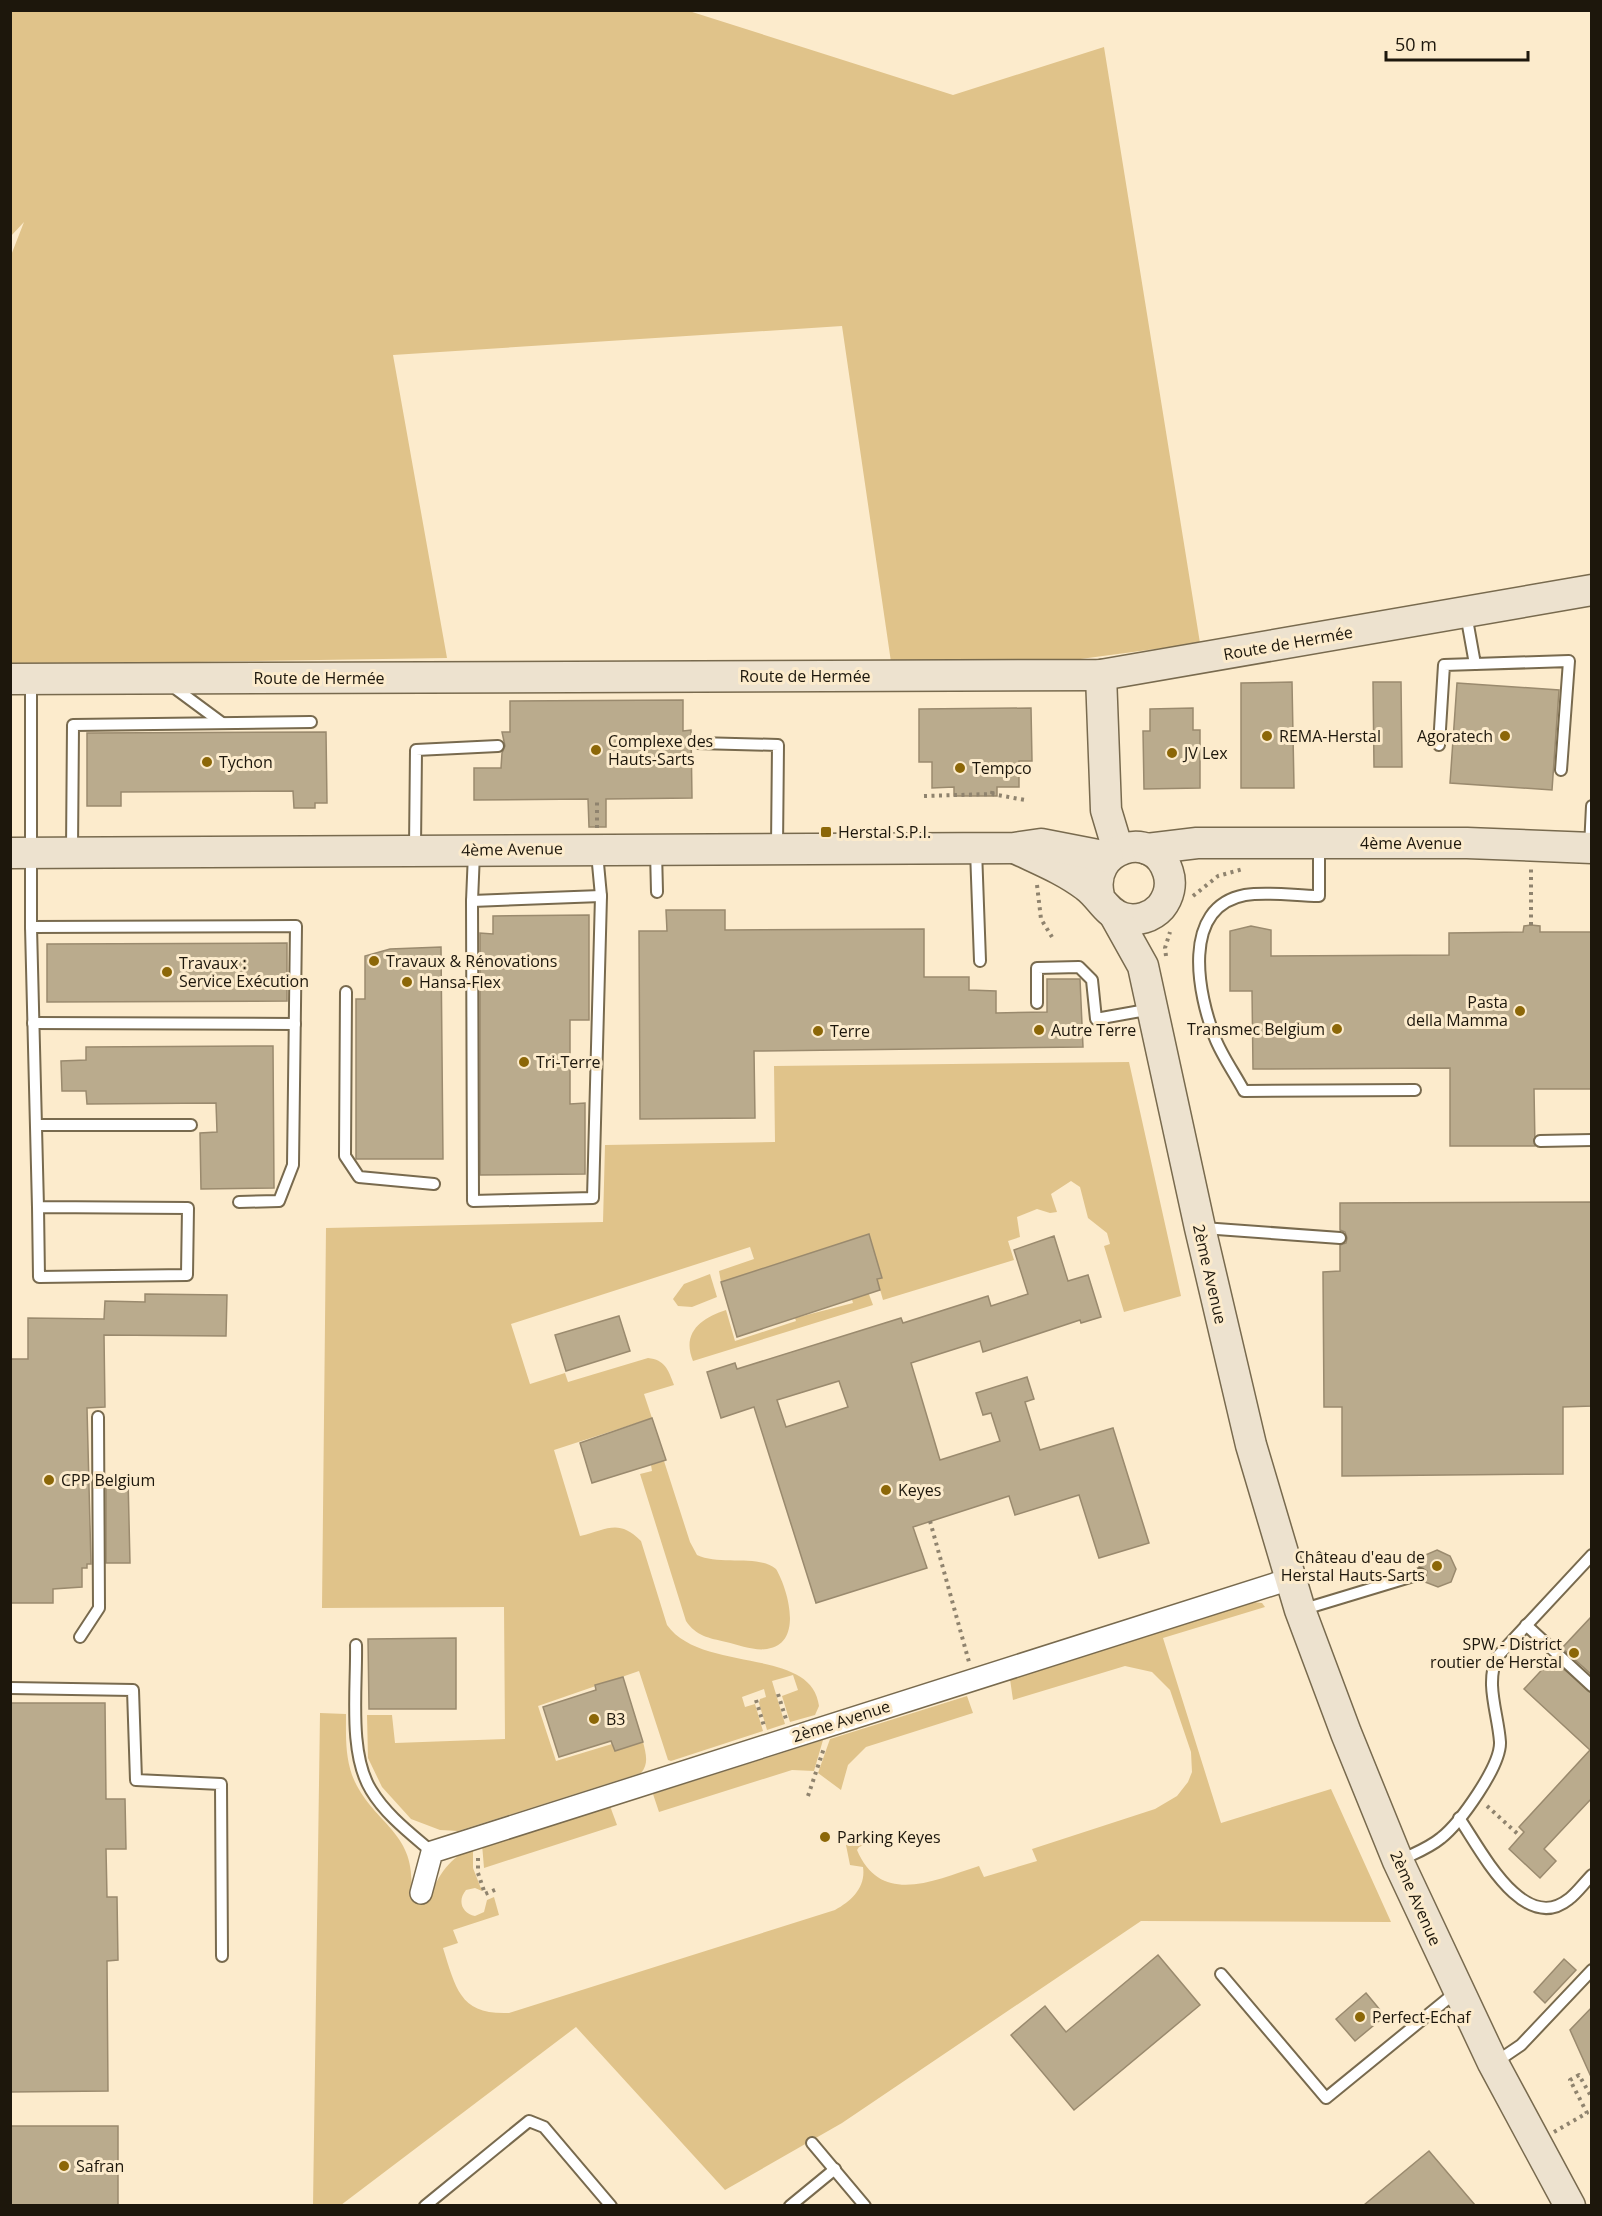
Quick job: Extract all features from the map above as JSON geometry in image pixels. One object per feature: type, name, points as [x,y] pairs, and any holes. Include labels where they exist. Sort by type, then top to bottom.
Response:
[{"type":"street","name":"Route de Hermée","points":[[21,679],[1101,675],[1466,611],[1590,594]]},
{"type":"street","points":[[1101,675],[1106,810],[1124,852]]},
{"type":"street","points":[[1066,847],[1097,824],[1106,810]]},
{"type":"street","name":"4ème Avenue","points":[[20,852],[656,847],[1014,848],[1041,844],[1124,852],[1197,843],[1230,845],[1467,843],[1591,848]]},
{"type":"street","name":"4ème Avenue","points":[[1014,848],[1070,875],[1106,905],[1131,920],[1145,918],[1206,857],[1230,845]]},
{"type":"street","points":[[1124,852],[1164,864],[1163,898]]},
{"type":"street","points":[[1106,905],[1097,879],[1124,852]]},
{"type":"street","name":"2ème Avenue","points":[[1143,966],[1163,898]]},
{"type":"street","name":"2ème Avenue","points":[[1106,905],[1143,966],[1200,1228],[1251,1445],[1300,1610],[1346,1733],[1398,1861],[1493,2063],[1570,2205]]},
{"type":"street","name":"2ème Avenue","points":[[432,1852],[1290,1579]]},
{"type":"street","points":[[421,1893],[432,1852]]},
{"type":"lane","points":[[1466,611],[1475,664]]},
{"type":"lane","points":[[1439,745],[1444,665],[1569,661],[1561,770]]},
{"type":"lane","points":[[21,679],[20,852],[31,927],[39,1276],[188,1275],[188,1208],[38,1207]]},
{"type":"lane","points":[[162,679],[223,723]]},
{"type":"lane","points":[[72,852],[73,725],[311,722]]},
{"type":"lane","points":[[696,743],[778,745],[777,848]]},
{"type":"lane","points":[[415,850],[416,750],[498,746]]},
{"type":"lane","points":[[1591,848],[1592,806]]},
{"type":"lane","points":[[1319,844],[1319,896],[1245,895],[1224,904],[1212,916],[1203,933],[1198,952],[1201,991],[1215,1039],[1244,1091],[1415,1090]]},
{"type":"lane","points":[[656,847],[657,892]]},
{"type":"lane","points":[[975,847],[980,961]]},
{"type":"lane","points":[[474,850],[472,901],[473,1201],[593,1198],[601,896],[597,849]]},
{"type":"lane","points":[[472,901],[601,896]]},
{"type":"lane","points":[[31,927],[296,926],[292,1165],[279,1201],[239,1202]]},
{"type":"lane","points":[[1037,1003],[1037,968],[1079,967],[1092,980],[1096,1019],[1152,1009]]},
{"type":"lane","points":[[346,992],[345,1156],[359,1177],[434,1184]]},
{"type":"lane","points":[[33,1023],[295,1024]]},
{"type":"lane","points":[[36,1125],[191,1125]]},
{"type":"lane","points":[[1540,1142],[1592,1140]]},
{"type":"lane","points":[[1200,1228],[1340,1238]]},
{"type":"lane","points":[[80,1637],[99,1608],[98,1417]]},
{"type":"lane","points":[[1398,1861],[1442,1838],[1459,1818],[1496,1764],[1500,1746],[1491,1670],[1497,1657],[1592,1555]]},
{"type":"lane","points":[[1300,1610],[1420,1574]]},
{"type":"lane","points":[[1526,1626],[1592,1686]]},
{"type":"lane","points":[[356,1645],[357,1750],[370,1789],[393,1818],[432,1852]]},
{"type":"lane","points":[[10,1688],[133,1690],[136,1780],[221,1784],[222,1956]]},
{"type":"lane","points":[[1459,1818],[1515,1896],[1528,1905],[1558,1906],[1569,1899],[1592,1875]]},
{"type":"lane","points":[[1493,2063],[1521,2044],[1592,1970]]},
{"type":"lane","points":[[1221,1974],[1326,2098],[1458,1990]]},
{"type":"lane","points":[[424,2205],[529,2121],[544,2127],[611,2205]]},
{"type":"lane","points":[[812,2143],[865,2205]]},
{"type":"lane","points":[[790,2205],[835,2169]]},
{"type":"path","points":[[958,793],[959,787]]},
{"type":"path","points":[[992,794],[993,787]]},
{"type":"path","points":[[924,796],[958,793],[992,794],[1026,800]]},
{"type":"path","points":[[1531,869],[1531,926]]},
{"type":"path","points":[[1036,881],[1041,919],[1052,938]]},
{"type":"path","points":[[930,1521],[971,1669]]},
{"type":"path","points":[[778,1694],[788,1725]]},
{"type":"path","points":[[756,1700],[766,1732]]},
{"type":"path","points":[[1475,1795],[1520,1836]]},
{"type":"path","points":[[477,1836],[478,1874],[485,1894],[497,1889]]},
{"type":"path","points":[[1535,2142],[1589,2112],[1570,2080],[1579,2075],[1592,2098]]},
{"type":"shaded area","points":[[11,11],[689,11],[953,95],[1104,47],[1200,643],[1073,660],[891,662],[842,326],[393,355],[447,658],[11,665],[10,258],[24,222],[11,236]]},
{"type":"shaded area","points":[[1129,1062],[1181,1296],[1124,1312],[1104,1246],[1110,1244],[1107,1233],[1088,1218],[1080,1187],[1071,1181],[1051,1194],[1057,1212],[1050,1213],[1037,1209],[1017,1217],[1020,1237],[1008,1241],[1014,1260],[883,1300],[877,1279],[881,1278],[721,1282],[719,1271],[754,1259],[750,1247],[511,1324],[530,1384],[565,1373],[568,1382],[648,1358],[665,1366],[674,1385],[644,1394],[652,1418],[554,1450],[580,1536],[612,1528],[626,1530],[633,1534],[641,1541],[667,1625],[683,1640],[705,1650],[777,1667],[797,1675],[812,1687],[819,1706],[815,1715],[790,1722],[782,1696],[798,1690],[793,1675],[772,1681],[785,1724],[767,1730],[759,1703],[760,1699],[766,1697],[764,1689],[742,1697],[745,1707],[755,1704],[763,1731],[671,1761],[668,1760],[639,1671],[538,1706],[556,1761],[612,1744],[615,1751],[643,1742],[646,1762],[641,1773],[458,1831],[440,1830],[411,1819],[382,1787],[368,1758],[367,1715],[392,1715],[395,1743],[505,1739],[504,1607],[322,1608],[326,1228],[603,1222],[605,1145],[775,1142],[774,1066]]},
{"type":"shaded area","points":[[710,1274],[717,1297],[692,1307],[678,1306],[673,1299],[684,1284]]},
{"type":"shaded area","points":[[864,1281],[873,1305],[693,1361],[690,1351],[692,1334],[702,1322],[717,1313],[726,1310],[735,1341],[796,1321],[795,1318],[853,1303],[848,1286]]},
{"type":"shaded area","points":[[664,1461],[690,1542],[697,1555],[717,1560],[759,1562],[776,1569],[785,1589],[790,1615],[786,1637],[779,1645],[757,1649],[714,1639],[703,1636],[686,1621],[640,1474],[652,1471],[651,1465]]},
{"type":"shaded area","points":[[1253,1602],[1262,1603],[1265,1607],[1163,1638],[1221,1823],[1331,1789],[1391,1922],[1141,1921],[842,2123],[725,2190],[576,2027],[341,2205],[313,2206],[320,1713],[346,1714],[347,1752],[352,1775],[360,1792],[400,1840],[407,1854],[411,1871],[411,1891],[430,1897],[446,1867],[458,1856],[473,1848],[473,1868],[482,1891],[475,1888],[466,1890],[461,1902],[462,1906],[475,1916],[484,1912],[487,1900],[494,1897],[499,1915],[453,1930],[458,1943],[443,1948],[462,1997],[480,2009],[509,2013],[835,1910],[852,1898],[862,1881],[863,1867],[850,1865],[846,1845],[866,1837],[871,1842],[857,1850],[867,1868],[880,1879],[895,1884],[911,1885],[979,1866],[984,1877],[1037,1861],[1032,1849],[1155,1809],[1177,1796],[1188,1782],[1192,1772],[1191,1752],[1170,1690],[1152,1672],[1125,1666],[1013,1700],[1010,1679]]},
{"type":"shaded area","points":[[967,1696],[973,1713],[866,1747],[848,1765],[841,1790],[818,1773],[830,1739]]},
{"type":"shaded area","points":[[823,1740],[814,1771],[792,1770],[659,1812],[653,1794]]},
{"type":"shaded area","points":[[610,1806],[617,1825],[484,1868],[482,1844]]},
{"type":"building","name":"REMA-Herstal","points":[[1292,682],[1294,788],[1241,788],[1241,683]]},
{"type":"building","points":[[1373,682],[1401,682],[1402,767],[1374,767]]},
{"type":"building","name":"Agoratech","points":[[1457,683],[1559,690],[1552,790],[1450,783]]},
{"type":"building","name":"Complexe des Hauts-Sarts","points":[[683,700],[683,731],[691,730],[692,798],[606,799],[606,827],[589,827],[588,799],[474,800],[474,768],[501,768],[505,746],[502,732],[510,732],[510,701]]},
{"type":"building","points":[[1031,708],[1032,761],[1019,761],[1019,787],[997,787],[997,796],[954,796],[954,787],[932,788],[932,762],[919,762],[919,709]]},
{"type":"building","name":"JV Lex","points":[[1193,708],[1193,730],[1200,730],[1200,788],[1144,789],[1143,731],[1150,731],[1150,709]]},
{"type":"building","name":"Tychon","points":[[326,732],[327,803],[315,803],[315,808],[294,808],[293,791],[121,792],[121,806],[87,806],[87,733]]},
{"type":"building","name":"Terre","points":[[666,910],[725,910],[725,930],[924,929],[924,977],[969,977],[969,990],[996,991],[996,1013],[1047,1012],[1047,979],[1080,979],[1083,1047],[754,1051],[755,1118],[640,1119],[639,931],[667,931]]},
{"type":"building","name":"Tri-Terre","points":[[589,915],[589,1020],[570,1020],[570,1104],[585,1103],[585,1174],[480,1175],[480,933],[493,934],[493,916]]},
{"type":"building","points":[[1251,926],[1271,930],[1271,956],[1449,955],[1449,933],[1523,932],[1524,926],[1540,926],[1540,932],[1592,932],[1592,1089],[1534,1089],[1535,1146],[1450,1146],[1450,1068],[1253,1069],[1252,991],[1230,991],[1230,931]]},
{"type":"building","name":"Travaux : Service Exécution","points":[[287,943],[287,1001],[47,1002],[47,944]]},
{"type":"building","points":[[441,947],[443,1159],[356,1159],[356,999],[365,999],[365,956],[390,949]]},
{"type":"building","points":[[273,1046],[274,1188],[201,1189],[200,1133],[217,1132],[216,1103],[87,1104],[86,1091],[62,1091],[61,1061],[86,1060],[86,1047]]},
{"type":"building","points":[[1592,1202],[1592,1406],[1563,1407],[1563,1474],[1342,1476],[1342,1407],[1324,1407],[1323,1272],[1340,1271],[1340,1245],[1346,1243],[1347,1238],[1345,1232],[1340,1230],[1340,1203]]},
{"type":"building","points":[[869,1234],[882,1278],[877,1279],[880,1290],[737,1337],[721,1282]]},
{"type":"building","name":"Keyes","points":[[1054,1236],[1068,1281],[1088,1275],[1101,1317],[1081,1323],[1080,1320],[983,1352],[980,1341],[911,1363],[940,1460],[1000,1441],[991,1413],[983,1415],[976,1393],[1027,1377],[1034,1399],[1025,1402],[1040,1450],[1113,1428],[1149,1543],[1099,1558],[1079,1495],[1015,1515],[1009,1496],[913,1527],[927,1568],[816,1603],[754,1407],[721,1418],[707,1372],[735,1363],[737,1369],[901,1318],[903,1323],[988,1296],[991,1306],[1028,1294],[1014,1250]],"holes":[[[839,1381],[848,1407],[786,1427],[777,1400]]]},
{"type":"building","points":[[145,1294],[227,1295],[226,1336],[104,1335],[105,1407],[87,1408],[91,1564],[87,1564],[87,1568],[82,1568],[82,1587],[53,1589],[53,1603],[10,1603],[10,1359],[28,1359],[28,1318],[104,1319],[105,1301],[145,1302]]},
{"type":"building","points":[[619,1316],[630,1351],[566,1371],[555,1335]]},
{"type":"building","points":[[652,1418],[666,1460],[592,1483],[580,1443]]},
{"type":"building","points":[[106,1478],[128,1478],[130,1563],[106,1563]]},
{"type":"building","name":"Château d'eau de Herstal Hauts-Sarts","points":[[1437,1550],[1450,1556],[1456,1569],[1451,1582],[1438,1587],[1425,1582],[1427,1571],[1419,1567],[1423,1556]]},
{"type":"building","points":[[1592,1616],[1592,1675],[1562,1648]]},
{"type":"building","points":[[456,1638],[456,1709],[369,1709],[368,1639]]},
{"type":"building","points":[[1552,1659],[1592,1693],[1592,1798],[1544,1849],[1556,1861],[1540,1878],[1509,1849],[1524,1832],[1519,1827],[1590,1750],[1524,1689]]},
{"type":"building","name":"B3","points":[[623,1677],[643,1742],[615,1751],[611,1741],[559,1757],[543,1707],[596,1690],[595,1685]]},
{"type":"building","points":[[10,1703],[105,1703],[106,1799],[125,1799],[126,1849],[106,1849],[107,1897],[117,1897],[118,1960],[107,1961],[108,2091],[10,2092]]},
{"type":"building","points":[[1158,1955],[1200,2005],[1074,2110],[1011,2035],[1045,2006],[1066,2032]]},
{"type":"building","points":[[1564,1959],[1576,1970],[1545,2003],[1534,1992]]},
{"type":"building","name":"Perfect-Echaf","points":[[1366,1993],[1385,2016],[1355,2041],[1336,2019]]},
{"type":"building","points":[[1592,2007],[1592,2079],[1570,2030]]},
{"type":"building","name":"Safran","points":[[10,2126],[118,2126],[118,2205],[10,2205]]},
{"type":"building","points":[[1429,2151],[1475,2205],[1364,2205]]},
{"type":"place","name":"REMA-Herstal","points":[[1267,736]]},
{"type":"place","name":"Agoratech","points":[[1505,736]]},
{"type":"place","name":"Complexe des Hauts-Sarts","points":[[596,750]]},
{"type":"place","name":"JV Lex","points":[[1172,753]]},
{"type":"place","name":"Tychon","points":[[207,762]]},
{"type":"place","name":"Tempco","points":[[960,768]]},
{"type":"place","name":"Herstal S.P.I.","points":[[826,832]]},
{"type":"place","name":"Travaux & Rénovations","points":[[374,961]]},
{"type":"place","name":"Travaux : Service Exécution","points":[[167,972]]},
{"type":"place","name":"Hansa-Flex","points":[[407,982]]},
{"type":"place","name":"Pasta della Mamma","points":[[1520,1011]]},
{"type":"place","name":"Transmec Belgium","points":[[1337,1029]]},
{"type":"place","name":"Autre Terre","points":[[1039,1030]]},
{"type":"place","name":"Terre","points":[[818,1031]]},
{"type":"place","name":"Tri-Terre","points":[[524,1062]]},
{"type":"place","name":"CPP Belgium","points":[[49,1480]]},
{"type":"place","name":"Keyes","points":[[886,1490]]},
{"type":"place","name":"Château d'eau de Herstal Hauts-Sarts","points":[[1437,1566]]},
{"type":"place","name":"SPW - District routier de Herstal","points":[[1574,1653]]},
{"type":"place","name":"B3","points":[[594,1719]]},
{"type":"place","name":"Parking Keyes","points":[[825,1837]]},
{"type":"place","name":"Perfect-Echaf","points":[[1360,2017]]},
{"type":"place","name":"Safran","points":[[64,2166]]}]
